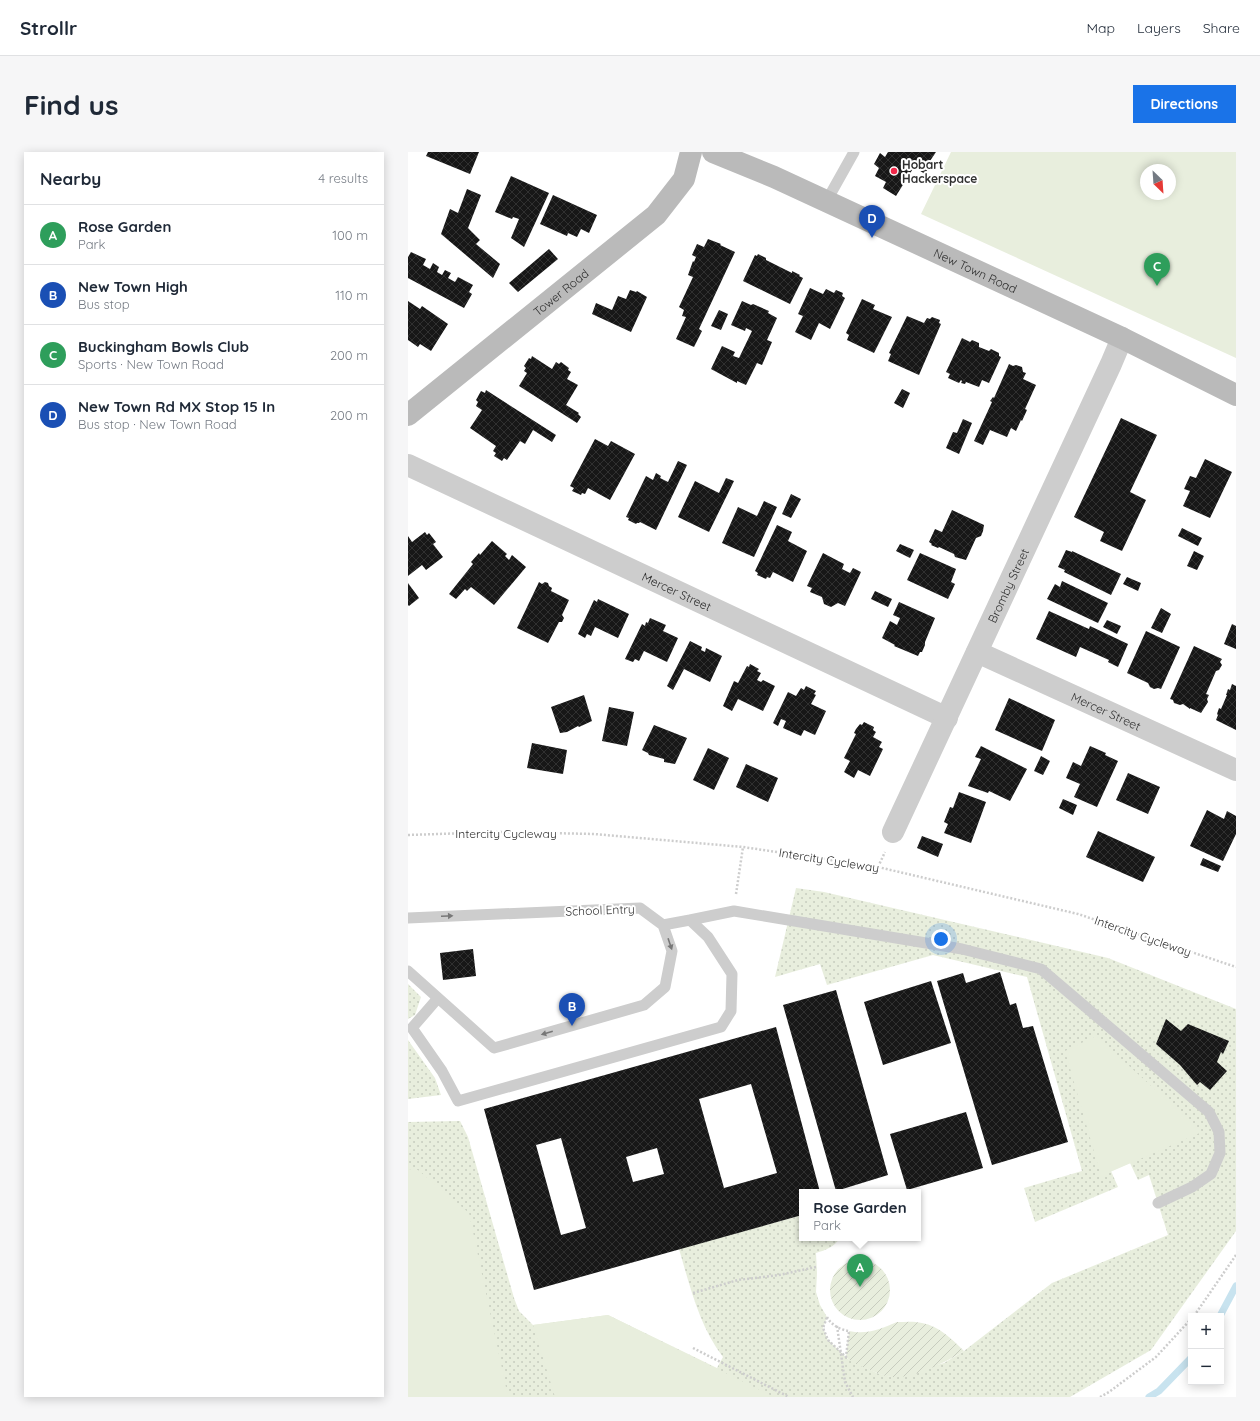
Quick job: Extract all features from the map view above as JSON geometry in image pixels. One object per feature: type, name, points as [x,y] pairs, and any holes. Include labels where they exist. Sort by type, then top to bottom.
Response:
[{"type":"main road","name":"Tower Road","points":[[408,415],[656,215],[684,179],[691,152]]},
{"type":"main road","name":"New Town Road","points":[[712,152],[774,177],[1122,338],[1236,395]]},
{"type":"street","name":"Bromby Street","points":[[893,832],[1122,338]]},
{"type":"street","name":"Mercer Street","points":[[408,465],[946,718]]},
{"type":"street","name":"Mercer Street","points":[[977,652],[1236,770]]},
{"type":"lane","points":[[826,202],[854,152]]},
{"type":"lane","name":"School Entry","points":[[408,918],[640,908],[663,926]]},
{"type":"lane","points":[[408,972],[494,1048],[644,1005],[665,987],[672,951],[663,926],[734,911],[962,949],[1041,969],[1209,1112],[1219,1132],[1220,1153],[1211,1174],[1192,1187],[1158,1203]]},
{"type":"lane","points":[[438,998],[412,1028],[442,1071],[458,1101],[721,1027],[731,1011],[732,974],[708,938],[690,920]]},
{"type":"path","name":"Intercity Cycleway","points":[[408,835],[498,832],[594,834],[744,847],[878,867],[1070,912],[1236,967]]},
{"type":"path","points":[[734,911],[744,847]]},
{"type":"path","points":[[1196,1313],[1236,1255]]},
{"type":"path","points":[[692,1293],[738,1280],[779,1275],[816,1267]]},
{"type":"path","points":[[827,1317],[828,1320],[837,1326],[842,1330],[849,1331],[846,1357],[828,1340],[823,1328],[827,1317]]},
{"type":"path","points":[[1100,1397],[1156,1357],[1188,1322]]},
{"type":"path","points":[[837,1326],[842,1369],[845,1382],[853,1397]]},
{"type":"path","points":[[692,1348],[789,1397]]},
{"type":"green space","points":[[951,152],[1236,152],[1236,358],[921,214]]},
{"type":"green space","points":[[796,888],[824,892],[1108,958],[1236,1009],[1236,1231],[1151,1350],[1070,1397],[408,1397],[408,1122],[460,1121],[468,1137],[514,1298],[519,1311],[533,1325],[608,1315],[717,1368],[723,1357],[701,1319],[679,1249],[799,1216],[799,1241],[838,1241],[830,1248],[816,1253],[816,1292],[820,1305],[827,1317],[823,1328],[828,1340],[848,1359],[877,1373],[891,1377],[944,1363],[964,1351],[1052,1283],[1168,1235],[1149,1175],[1138,1180],[1130,1163],[1111,1171],[1118,1187],[1035,1222],[1024,1188],[1082,1171],[1027,977],[933,955],[827,985],[820,964],[775,977]]},
{"type":"green space","points":[[408,984],[421,997],[415,1015],[408,1019]]},
{"type":"green space","points":[[1096,1036],[1202,1132],[1101,1176],[1065,1051]]},
{"type":"green space","points":[[408,1040],[435,1078],[441,1095],[408,1099]]},
{"type":"green space","points":[[408,1169],[418,1170],[469,1213],[508,1397],[408,1397]]},
{"type":"green space","points":[[860,1260],[877,1265],[885,1273],[890,1290],[885,1307],[877,1315],[860,1320],[843,1315],[835,1307],[830,1290],[835,1273],[843,1265]]},
{"type":"green space","points":[[608,1315],[774,1397],[555,1397],[533,1325]]},
{"type":"green space","points":[[897,1322],[919,1322],[934,1327],[950,1338],[964,1351],[929,1369],[900,1377],[891,1377],[879,1374],[856,1364],[846,1357],[849,1331],[868,1332]]},
{"type":"building","points":[[428,152],[479,152],[470,174],[426,156]]},
{"type":"building","name":"Hobart Hackerspace","points":[[888,152],[936,152],[930,161],[932,162],[925,174],[914,167],[896,196],[883,188],[886,182],[875,176],[879,168],[874,164],[880,153],[885,157]]},
{"type":"building","points":[[511,176],[549,193],[524,247],[511,238],[519,219],[513,217],[512,219],[495,212]]},
{"type":"building","points":[[467,189],[481,195],[468,228],[480,240],[476,244],[500,264],[493,278],[441,234],[450,209],[458,213]]},
{"type":"building","points":[[553,195],[597,215],[589,233],[581,229],[577,237],[568,233],[567,236],[540,224]]},
{"type":"building","points":[[708,239],[735,252],[699,329],[702,331],[694,347],[676,339],[686,317],[682,316],[684,310],[679,307],[693,277],[688,275],[696,257],[692,255],[697,244],[704,247]]},
{"type":"building","points":[[549,249],[558,259],[518,292],[509,283]]},
{"type":"building","points":[[411,252],[426,259],[423,265],[430,269],[433,263],[439,267],[437,272],[442,275],[445,270],[451,273],[448,278],[455,282],[458,277],[473,285],[469,292],[472,294],[464,308],[408,278],[408,257]]},
{"type":"building","points":[[758,254],[766,258],[766,260],[792,273],[792,271],[803,278],[790,304],[743,281],[755,255],[757,256]]},
{"type":"building","points":[[810,288],[823,294],[826,289],[834,293],[836,290],[843,293],[842,296],[845,298],[830,329],[819,323],[811,340],[795,332],[803,316],[798,314]]},
{"type":"building","points":[[630,290],[637,291],[647,297],[631,332],[592,314],[596,303],[612,310],[618,296],[626,299]]},
{"type":"building","points":[[862,299],[875,305],[873,309],[892,317],[874,353],[847,340],[849,335],[846,333]]},
{"type":"building","points":[[408,301],[420,309],[422,306],[448,324],[431,351],[420,344],[418,347],[408,340]]},
{"type":"building","points":[[742,301],[769,311],[768,313],[777,318],[767,340],[772,342],[762,365],[757,363],[746,385],[737,381],[737,383],[711,369],[722,346],[735,352],[733,356],[739,358],[752,331],[746,328],[745,331],[731,325]]},
{"type":"building","points":[[719,310],[728,314],[721,330],[711,326]]},
{"type":"building","points":[[907,316],[924,323],[927,318],[930,319],[932,317],[940,320],[939,323],[941,324],[919,375],[888,361],[891,354],[889,353]]},
{"type":"building","points":[[962,338],[970,342],[972,340],[979,343],[979,347],[989,351],[991,349],[999,353],[999,356],[1001,357],[989,383],[982,380],[979,387],[966,382],[965,384],[961,383],[961,380],[959,383],[948,378],[950,374],[946,372]]},
{"type":"building","points":[[532,356],[552,369],[556,362],[559,364],[561,362],[569,368],[568,370],[571,372],[567,379],[578,385],[566,405],[579,413],[578,414],[581,417],[577,423],[519,386],[527,373],[524,371],[526,368],[524,366]]},
{"type":"building","points":[[1009,364],[1022,367],[1023,372],[1026,373],[1023,379],[1036,385],[1025,409],[1027,410],[1016,431],[1011,428],[1007,437],[990,430],[983,445],[974,441],[992,402],[990,401],[993,397],[994,398]]},
{"type":"building","points":[[902,389],[910,393],[903,408],[894,403]]},
{"type":"building","points":[[486,390],[556,435],[552,442],[533,430],[525,444],[520,441],[507,460],[504,458],[502,461],[494,456],[496,453],[493,451],[496,446],[470,428],[482,410],[476,406],[478,402],[476,400],[481,391],[485,393]]},
{"type":"building","points":[[1121,418],[1157,435],[1130,492],[1146,500],[1122,551],[1100,541],[1104,532],[1074,517]]},
{"type":"building","points":[[963,419],[972,423],[959,454],[946,448],[953,432],[957,433]]},
{"type":"building","points":[[595,439],[608,446],[611,441],[635,454],[610,500],[588,488],[585,494],[582,493],[581,495],[572,491],[574,488],[570,486]]},
{"type":"building","points":[[1205,459],[1232,472],[1210,518],[1183,506],[1190,491],[1184,489],[1190,476],[1196,478]]},
{"type":"building","points":[[678,461],[687,465],[656,530],[640,522],[636,524],[628,520],[629,518],[626,517],[646,476],[653,480],[656,473],[661,476],[660,478],[668,482]]},
{"type":"building","points":[[726,478],[734,481],[709,532],[678,517],[695,481],[719,493]]},
{"type":"building","points":[[791,494],[801,499],[791,518],[782,514]]},
{"type":"building","points":[[764,501],[777,507],[754,557],[722,543],[738,507],[757,516]]},
{"type":"building","points":[[952,510],[984,525],[981,536],[976,538],[966,560],[955,557],[954,554],[931,545],[932,544],[929,542],[935,529],[942,532]]},
{"type":"building","points":[[777,525],[792,532],[788,541],[807,551],[793,582],[773,572],[770,578],[767,577],[766,579],[757,575],[758,573],[755,571]]},
{"type":"building","points":[[1182,528],[1202,538],[1198,546],[1178,536]]},
{"type":"building","points":[[425,532],[427,535],[429,533],[436,542],[433,544],[443,557],[426,570],[422,565],[408,576],[408,536],[412,542]]},
{"type":"building","points":[[492,541],[507,554],[505,556],[509,560],[512,555],[526,567],[494,605],[471,587],[467,591],[465,589],[456,599],[449,594],[473,564],[471,562],[479,553],[480,555]]},
{"type":"building","points":[[900,544],[914,550],[910,558],[896,551]]},
{"type":"building","points":[[1066,550],[1072,551],[1121,574],[1111,595],[1064,572],[1065,570],[1058,567]]},
{"type":"building","points":[[1194,551],[1204,556],[1197,570],[1187,566]]},
{"type":"building","points":[[823,553],[844,564],[842,569],[850,573],[853,568],[861,572],[845,606],[838,603],[831,607],[824,604],[822,597],[810,592],[812,588],[807,586]]},
{"type":"building","points":[[920,553],[956,569],[951,582],[955,584],[948,599],[907,580]]},
{"type":"building","points":[[1127,577],[1141,583],[1138,591],[1123,584]]},
{"type":"building","points":[[1062,581],[1108,603],[1098,623],[1047,599],[1055,584],[1060,587]]},
{"type":"building","points":[[539,582],[542,584],[545,582],[548,583],[552,588],[551,591],[569,600],[562,615],[564,618],[562,622],[559,622],[548,643],[517,628]]},
{"type":"building","points":[[408,583],[419,598],[409,606],[408,605]]},
{"type":"building","points":[[875,591],[892,599],[888,607],[871,599]]},
{"type":"building","points":[[598,599],[629,614],[618,638],[595,627],[591,636],[587,634],[585,638],[578,634],[594,600],[597,602]]},
{"type":"building","points":[[899,602],[935,618],[922,652],[920,652],[918,656],[894,646],[895,645],[882,638],[890,621],[897,625],[900,618],[893,615]]},
{"type":"building","points":[[1161,608],[1171,614],[1162,633],[1151,628]]},
{"type":"building","points":[[1049,611],[1089,629],[1090,626],[1128,644],[1118,667],[1108,662],[1109,660],[1080,647],[1076,657],[1036,639]]},
{"type":"building","points":[[650,618],[666,625],[663,631],[678,638],[667,662],[644,651],[639,661],[635,659],[633,662],[625,659],[642,624],[645,626],[646,622],[648,623]]},
{"type":"building","points":[[1107,620],[1121,626],[1117,634],[1103,627]]},
{"type":"building","points":[[1232,624],[1236,626],[1236,649],[1224,644]]},
{"type":"building","points":[[1146,631],[1180,647],[1161,689],[1154,689],[1150,687],[1148,683],[1127,673]]},
{"type":"building","points":[[690,641],[702,647],[701,650],[705,652],[706,648],[722,656],[710,682],[684,669],[673,690],[667,686]]},
{"type":"building","points":[[1194,646],[1222,659],[1220,662],[1222,665],[1219,670],[1216,671],[1206,694],[1209,695],[1207,699],[1208,702],[1201,713],[1190,709],[1183,704],[1180,705],[1174,703],[1173,700],[1170,699]]},
{"type":"building","points":[[750,664],[759,669],[757,671],[761,673],[757,680],[761,682],[763,680],[775,686],[763,711],[738,699],[732,711],[723,706],[734,681],[738,683],[747,666],[749,667]]},
{"type":"building","points":[[1232,684],[1236,686],[1236,730],[1216,720],[1219,708],[1221,709],[1228,689],[1230,690]]},
{"type":"building","points":[[806,686],[816,691],[814,694],[816,695],[811,704],[826,711],[815,735],[804,730],[801,736],[783,728],[786,721],[781,719],[778,726],[773,723],[788,692],[796,696],[801,688],[804,690]]},
{"type":"building","points":[[584,695],[592,721],[567,732],[560,733],[551,707]]},
{"type":"building","points":[[1009,698],[1055,720],[1042,751],[995,730]]},
{"type":"building","points":[[609,707],[634,712],[627,746],[602,741]]},
{"type":"building","points":[[864,722],[874,727],[873,730],[876,732],[873,737],[882,742],[879,747],[883,749],[870,776],[858,770],[854,778],[844,772],[850,761],[844,758],[856,734],[854,733],[856,729]]},
{"type":"building","points":[[654,725],[687,738],[675,764],[664,762],[664,759],[649,755],[642,750]]},
{"type":"building","points":[[532,743],[567,750],[563,774],[527,768]]},
{"type":"building","points":[[981,746],[1027,769],[1010,801],[989,791],[988,793],[968,786],[981,759],[975,757]]},
{"type":"building","points":[[1090,746],[1106,753],[1105,755],[1118,761],[1097,807],[1074,797],[1080,784],[1066,778],[1073,762],[1081,766]]},
{"type":"building","points":[[708,748],[729,758],[714,790],[693,780]]},
{"type":"building","points":[[1041,756],[1050,761],[1043,775],[1034,771]]},
{"type":"building","points":[[746,764],[778,778],[768,802],[736,787]]},
{"type":"building","points":[[1128,773],[1160,787],[1148,814],[1116,800]]},
{"type":"building","points":[[959,792],[986,802],[971,843],[944,833],[948,824],[944,822],[950,807],[953,808]]},
{"type":"building","points":[[1063,799],[1077,805],[1073,815],[1059,808]]},
{"type":"building","points":[[1207,810],[1224,819],[1227,811],[1236,816],[1236,834],[1223,861],[1190,846]]},
{"type":"building","points":[[1098,831],[1155,857],[1143,882],[1086,857]]},
{"type":"building","points":[[922,836],[943,844],[938,857],[917,848]]},
{"type":"building","points":[[1203,858],[1221,866],[1218,872],[1200,865]]},
{"type":"building","points":[[473,949],[476,976],[443,980],[440,953]]},
{"type":"building","points":[[1000,972],[1010,1005],[1016,1003],[1023,1028],[1033,1026],[1068,1142],[992,1165],[937,981],[963,973],[966,983]]},
{"type":"building","points":[[931,981],[951,1043],[883,1065],[864,1002]]},
{"type":"building","points":[[836,990],[888,1175],[842,1189],[835,1189],[783,1005]]},
{"type":"building","points":[[1166,1019],[1181,1031],[1188,1024],[1229,1041],[1223,1054],[1221,1052],[1217,1062],[1227,1071],[1210,1090],[1200,1082],[1197,1085],[1180,1065],[1156,1044]]},
{"type":"building","points":[[776,1027],[819,1189],[799,1189],[799,1216],[534,1290],[484,1109]],"holes":[[[751,1084],[777,1173],[724,1188],[699,1099]],[[561,1138],[586,1228],[561,1235],[536,1145]],[[657,1148],[664,1174],[633,1182],[626,1157]]]},
{"type":"building","points":[[966,1112],[983,1168],[907,1189],[890,1134]]},
{"type":"waterway","points":[[1222,1313],[1236,1286]]},
{"type":"waterway","points":[[1149,1397],[1159,1391],[1188,1361]]},
{"type":"place","name":"Hobart Hackerspace","points":[[894,171]]},
{"type":"place","name":"New Town Rd MX Stop 15 In","points":[[872,238]]},
{"type":"place","name":"Buckingham Bowls Club","points":[[1157,286]]},
{"type":"place","name":"New Town High","points":[[572,1026]]},
{"type":"place","name":"Rose Garden","points":[[860,1287]]}]
